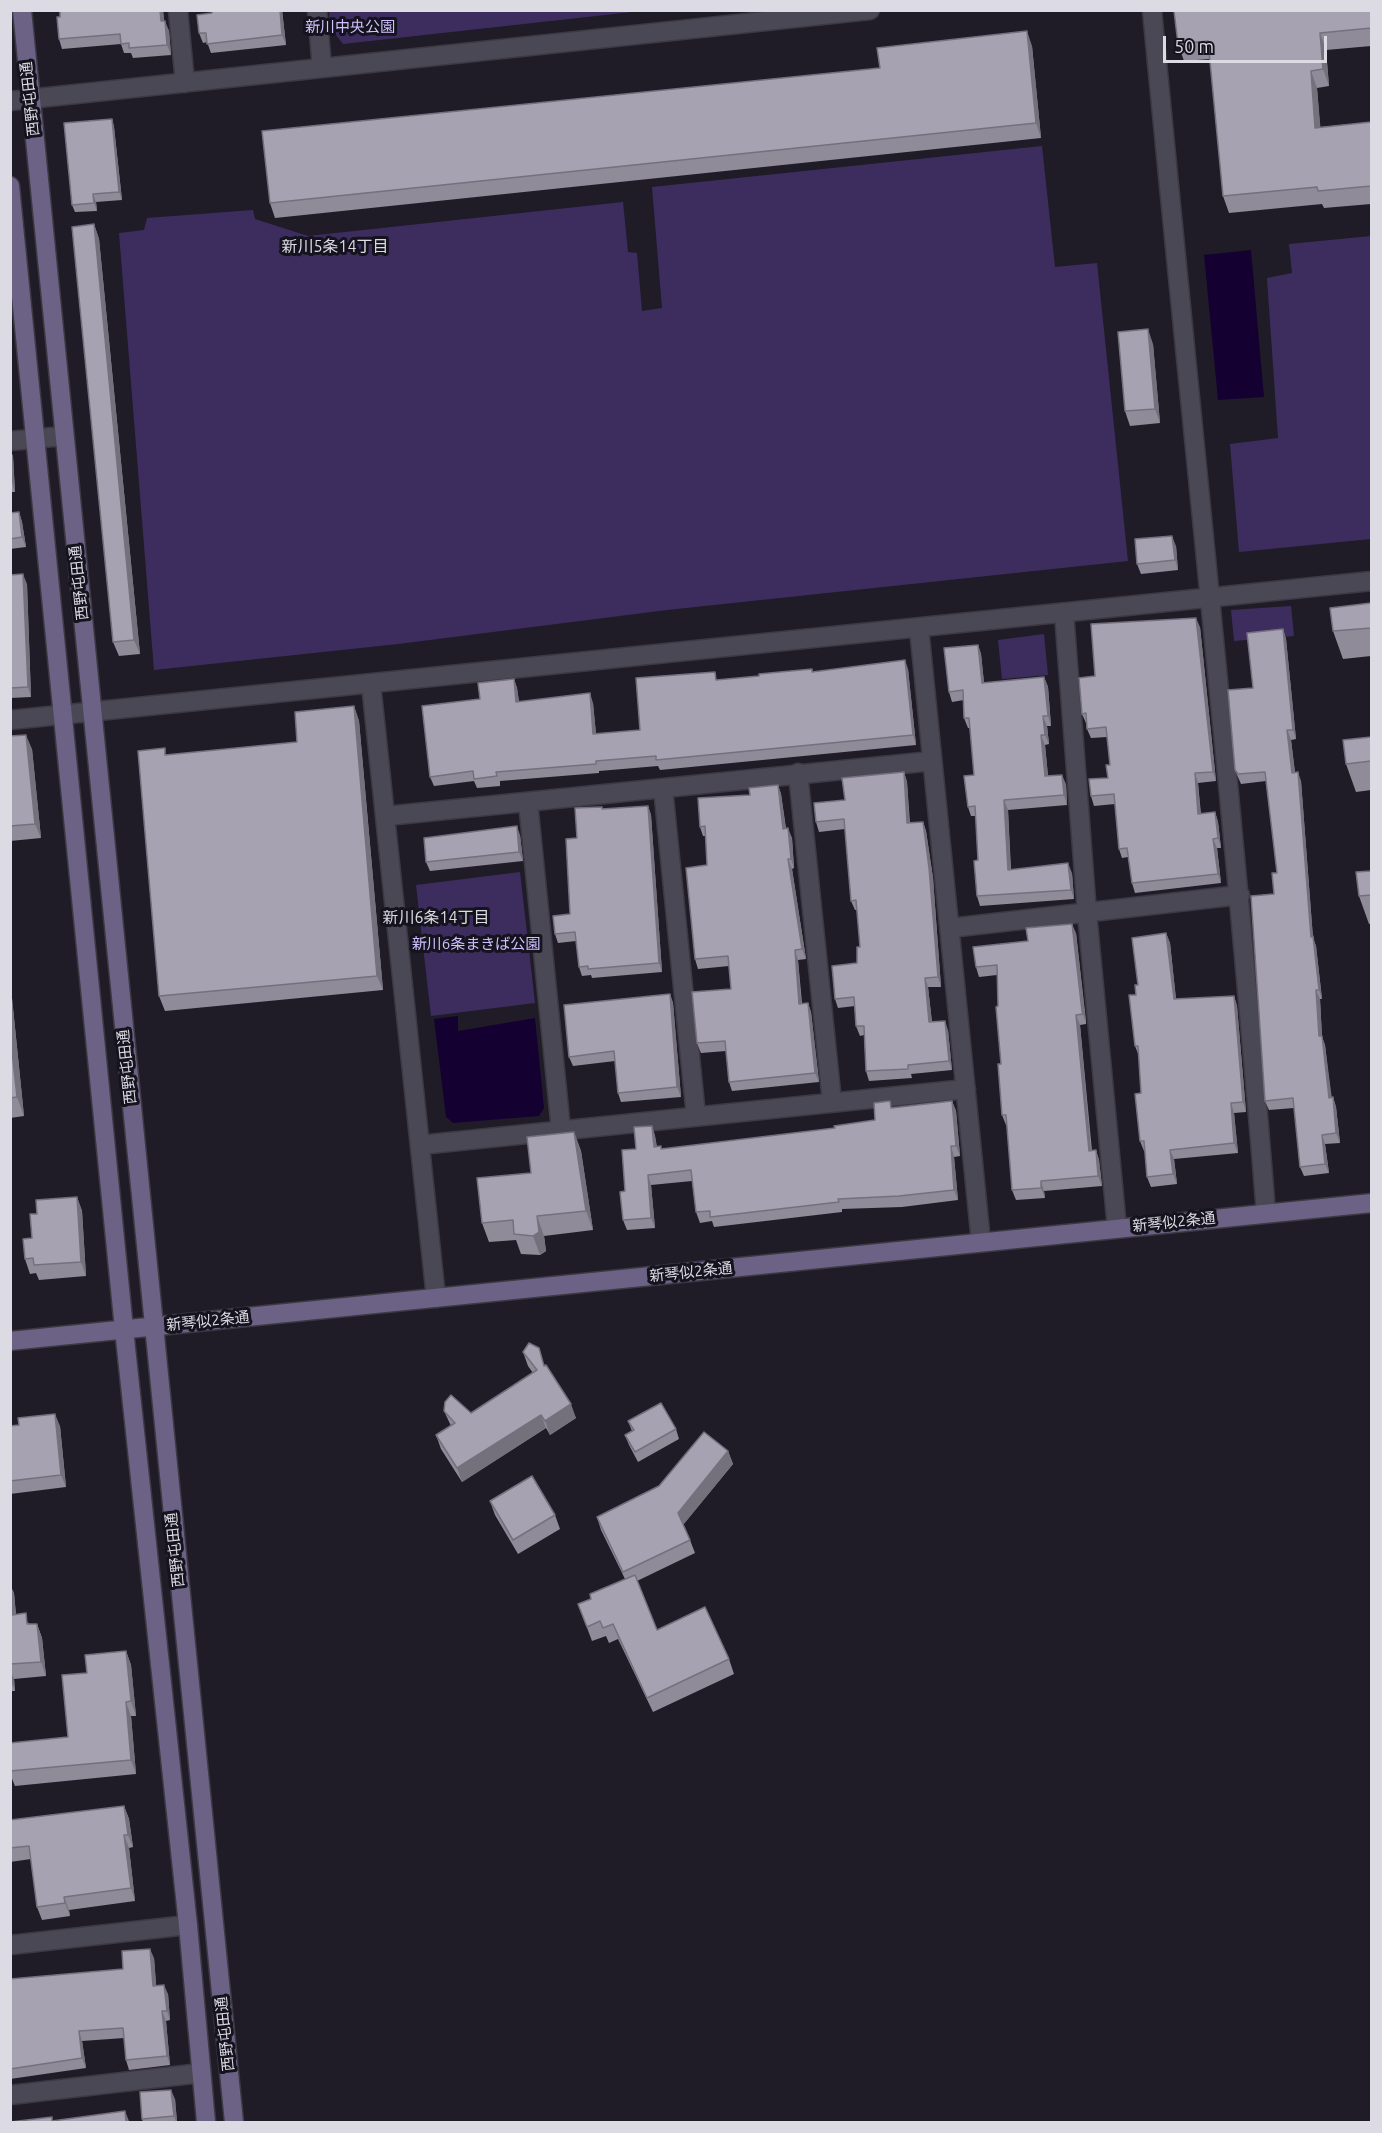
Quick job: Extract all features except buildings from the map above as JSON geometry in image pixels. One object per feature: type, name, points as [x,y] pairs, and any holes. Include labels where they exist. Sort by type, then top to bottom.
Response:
[{"type":"street","name":"西野屯田通","points":[[22,10],[152,1327],[234,2122]]},
{"type":"street","points":[[178,10],[185,83]]},
{"type":"street","points":[[317,10],[322,68]]},
{"type":"street","points":[[10,101],[322,68],[746,17],[870,10]]},
{"type":"street","points":[[1152,10],[1208,598],[1240,895],[1266,1213]]},
{"type":"street","name":"西野屯田通","points":[[10,186],[124,1329],[188,1925],[206,2122]]},
{"type":"street","points":[[10,441],[64,436]]},
{"type":"street","points":[[10,720],[1371,581]]},
{"type":"street","points":[[1064,613],[1087,914],[1118,1228]]},
{"type":"street","points":[[919,628],[981,1242]]},
{"type":"street","points":[[371,684],[436,1298]]},
{"type":"street","points":[[386,816],[932,761]]},
{"type":"street","points":[[798,773],[832,1102]]},
{"type":"street","points":[[663,788],[696,1116]]},
{"type":"street","points":[[528,802],[561,1130]]},
{"type":"street","points":[[950,928],[1240,895]]},
{"type":"street","points":[[420,1145],[966,1089]]},
{"type":"street","name":"新琴似2条通","points":[[10,1341],[1371,1203]]},
{"type":"street","points":[[10,1945],[188,1925]]},
{"type":"street","points":[[10,2096],[201,2073]]},
{"type":"green space","name":"新川中央公園","points":[[329,10],[641,11],[343,44],[330,27]]},
{"type":"green space","points":[[1042,146],[1055,267],[1097,263],[1128,561],[667,610],[398,644],[154,670],[119,233],[144,230],[147,218],[253,210],[255,219],[308,236],[623,202],[628,252],[637,253],[642,311],[662,308],[652,187]]},
{"type":"green space","points":[[1371,236],[1371,539],[1239,552],[1230,444],[1278,438],[1267,278],[1292,273],[1289,244]]},
{"type":"green space","points":[[1291,606],[1294,636],[1234,641],[1231,610]]},
{"type":"green space","points":[[1044,634],[1048,675],[1002,679],[998,640]]},
{"type":"green space","name":"新川6条まきば公園","points":[[520,872],[535,1003],[431,1016],[416,885]]},
{"type":"shaded area","points":[[1251,250],[1264,397],[1218,400],[1204,255]]},
{"type":"shaded area","points":[[458,1016],[458,1031],[535,1018],[544,1108],[539,1116],[453,1123],[446,1117],[434,1019]]},
{"type":"district","name":"新川5条14丁目","points":[[335,247]]},
{"type":"district","name":"新川6条14丁目","points":[[436,918]]}]
